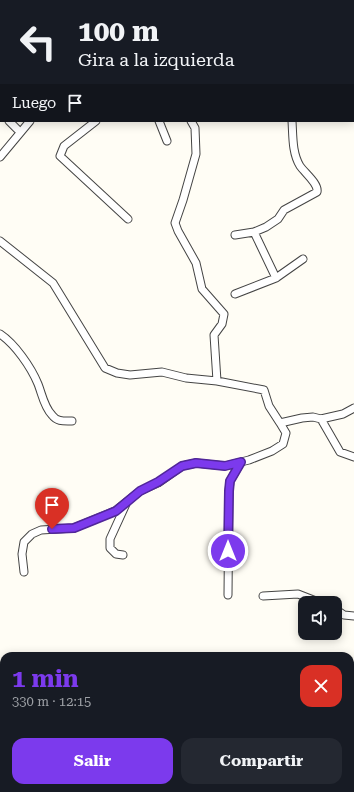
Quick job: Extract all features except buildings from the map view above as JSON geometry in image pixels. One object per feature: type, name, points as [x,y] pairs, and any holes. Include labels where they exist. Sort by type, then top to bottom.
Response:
[{"type":"street","points":[[10,122],[20,132]]},
{"type":"street","points":[[0,157],[29,122]]},
{"type":"street","points":[[95,122],[64,146],[60,156],[66,164],[128,220]]},
{"type":"street","points":[[159,122],[167,141]]},
{"type":"street","points":[[192,122],[195,128],[196,154],[175,223],[196,263],[202,289],[224,314],[222,324],[214,335],[217,381]]},
{"type":"street","points":[[235,235],[254,232],[278,219],[284,210],[317,192],[318,189],[300,166],[295,155],[292,122]]},
{"type":"street","points":[[254,232],[276,278]]},
{"type":"street","points":[[0,241],[53,283],[105,368],[117,373],[130,375],[162,372],[186,378],[217,381],[264,390],[269,406],[286,433],[283,444],[272,451],[225,466],[196,463],[182,466],[158,482],[140,491],[116,511],[74,528],[41,530],[32,534],[24,542],[22,554],[24,572]]},
{"type":"street","points":[[235,294],[276,278],[303,259]]},
{"type":"street","points":[[0,334],[21,357],[37,382],[52,416],[61,421],[72,421]]},
{"type":"street","points":[[280,423],[313,417],[321,420],[343,414],[354,408]]},
{"type":"street","points":[[321,420],[340,452],[354,458]]},
{"type":"street","points":[[228,595],[229,491],[230,481],[241,462]]},
{"type":"street","points":[[123,555],[116,554],[110,548],[110,539],[127,502]]},
{"type":"street","points":[[263,596],[298,594],[303,596]]},
{"type":"street","points":[[342,614],[354,616]]},
{"type":"route","points":[[52,529],[74,528],[116,511],[140,491],[158,482],[182,466],[196,463],[225,466],[241,462],[230,481],[228,551]]}]
